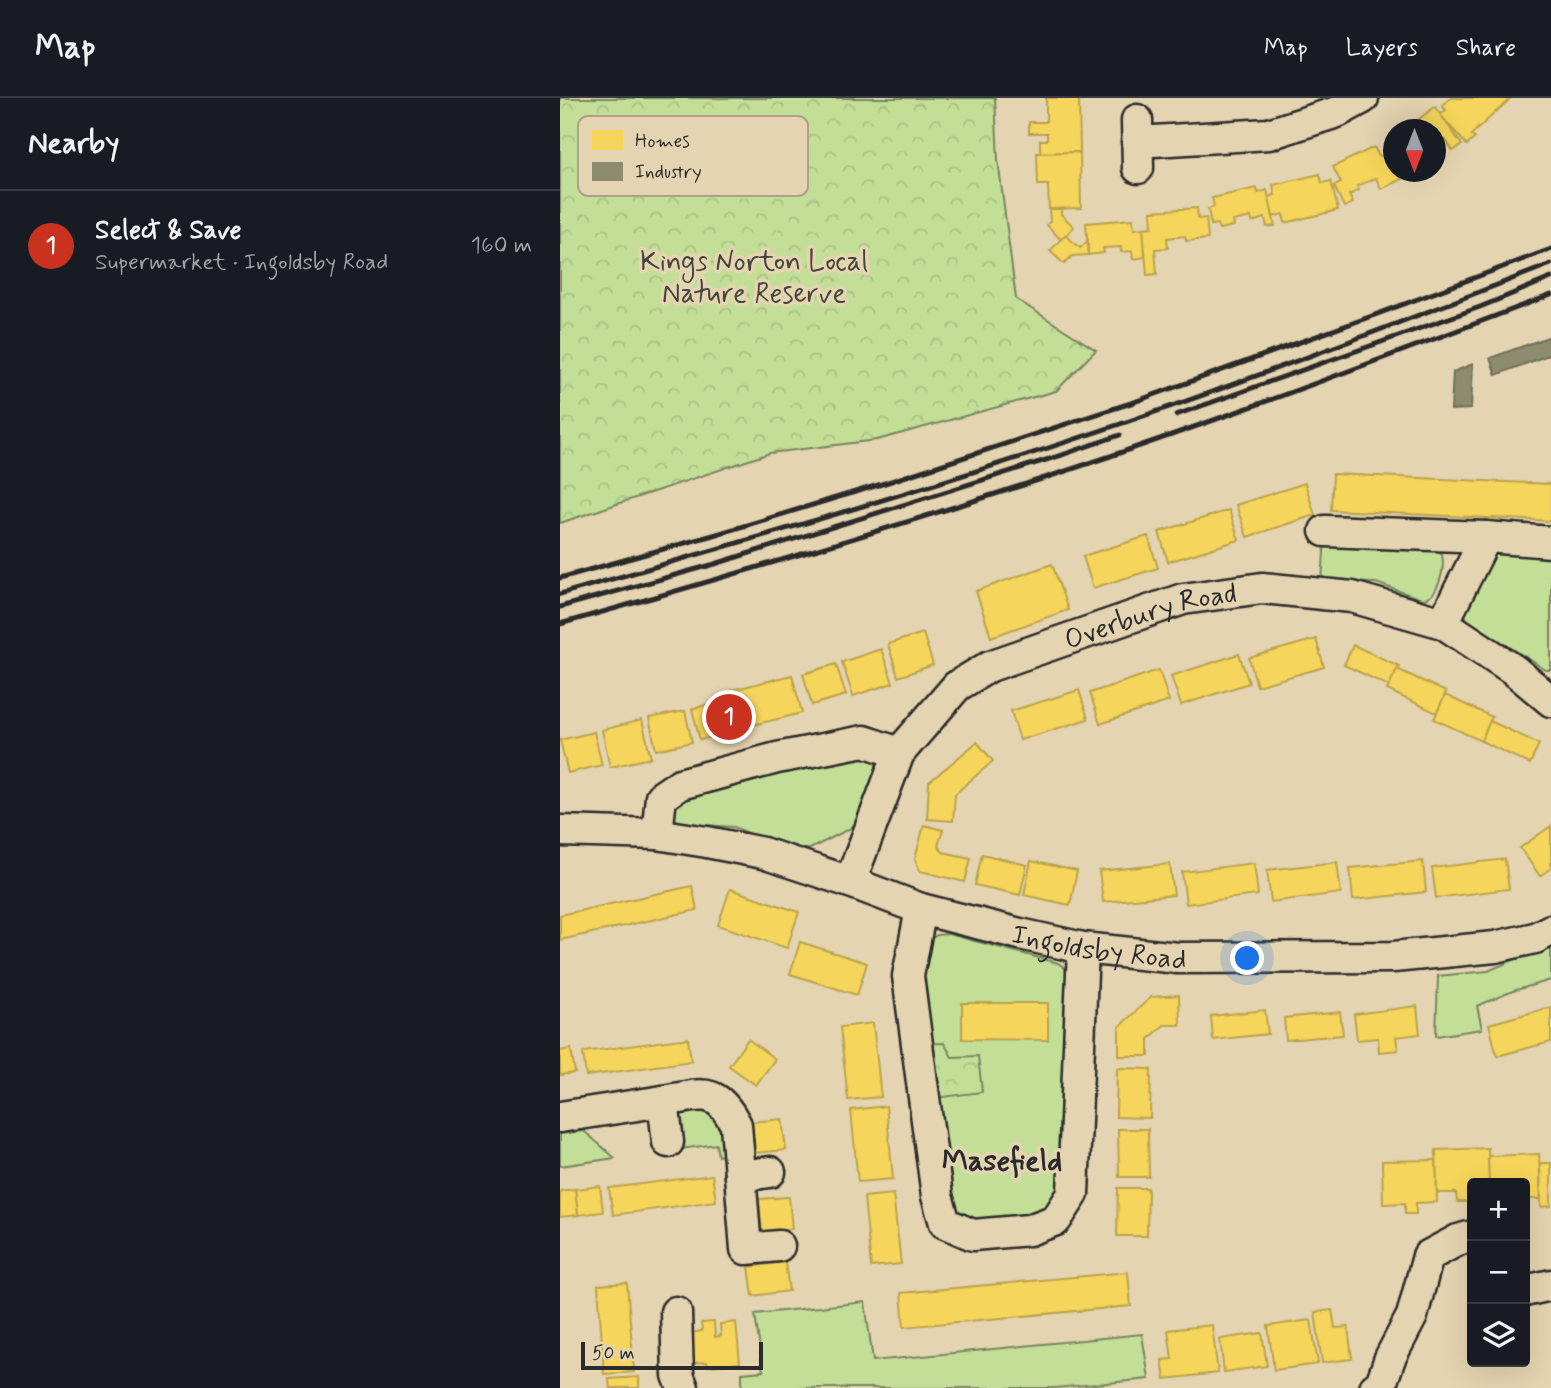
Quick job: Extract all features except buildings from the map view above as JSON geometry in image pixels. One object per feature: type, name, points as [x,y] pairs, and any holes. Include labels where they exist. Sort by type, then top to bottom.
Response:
[{"type":"street","points":[[1138,143],[1269,134],[1337,113],[1363,98]]},
{"type":"street","points":[[1325,531],[1551,542]]},
{"type":"street","points":[[1443,623],[1486,537]]},
{"type":"street","name":"Overbury Road","points":[[850,882],[899,753],[957,686],[990,666],[1182,599],[1262,588],[1352,597],[1443,623],[1514,670],[1551,701]]},
{"type":"street","points":[[657,834],[661,797],[680,784],[777,758],[864,741],[899,753]]},
{"type":"street","name":"Ingoldsby Road","points":[[560,831],[657,834],[763,853],[922,909],[1083,948],[1178,958],[1393,957],[1494,947],[1535,938],[1551,930]]},
{"type":"street","points":[[922,909],[908,976],[937,1196],[945,1223],[973,1235],[1029,1230],[1056,1220],[1073,1194],[1083,948]]},
{"type":"street","points":[[560,1117],[703,1095],[714,1097],[727,1107],[736,1125],[746,1249],[779,1245]]},
{"type":"street","points":[[663,1101],[668,1142]]},
{"type":"street","points":[[740,1175],[770,1172]]},
{"type":"street","points":[[1378,1386],[1412,1316],[1429,1256],[1467,1237]]},
{"type":"street","points":[[1530,1290],[1551,1285]]},
{"type":"street","points":[[676,1312],[678,1375],[683,1388]]},
{"type":"green space","name":"Kings Norton Local Nature Reserve","points":[[560,98],[995,98],[998,160],[1016,299],[1096,350],[1056,391],[877,440],[770,453],[560,523]]},
{"type":"green space","points":[[1325,537],[1423,541],[1422,550],[1437,550],[1442,554],[1440,582],[1433,594],[1422,599],[1376,583],[1322,582]]},
{"type":"green space","points":[[1551,552],[1551,670],[1546,670],[1467,620],[1464,613],[1487,555]]},
{"type":"green space","points":[[858,750],[874,755],[876,766],[876,776],[859,819],[851,828],[810,849],[790,850],[734,827],[676,823],[668,819],[674,799]]},
{"type":"green space","points":[[948,934],[1058,963],[1065,968],[1068,978],[1060,1183],[1056,1197],[1046,1207],[1032,1214],[969,1220],[952,1210],[914,979],[929,940],[937,935]]},
{"type":"green space","points":[[1551,944],[1551,980],[1513,991],[1477,1006],[1482,1029],[1436,1036],[1438,976],[1488,971]]},
{"type":"green space","points":[[944,1043],[952,1057],[978,1056],[982,1092],[928,1099],[921,1044]]},
{"type":"green space","points":[[700,1108],[722,1118],[731,1155],[718,1156],[716,1144],[673,1150],[680,1112]]},
{"type":"green space","points":[[584,1131],[615,1158],[560,1166],[560,1134]]},
{"type":"green space","points":[[865,1302],[873,1361],[1142,1334],[1149,1379],[1055,1388],[742,1388],[742,1373],[763,1371],[755,1314]]},
{"type":"railway","points":[[560,578],[885,483],[1134,402],[1551,249]]},
{"type":"railway","points":[[560,594],[844,512],[1056,446],[1286,365],[1551,264]]},
{"type":"railway","points":[[1176,415],[1480,307],[1551,278]]},
{"type":"railway","points":[[560,624],[846,541],[1084,465],[1551,295]]},
{"type":"railway","points":[[560,607],[715,564],[1120,435]]},
{"type":"place","name":"Select & Save","points":[[729,717]]},
{"type":"district","name":"Masefield","points":[[1002,1160]]}]
